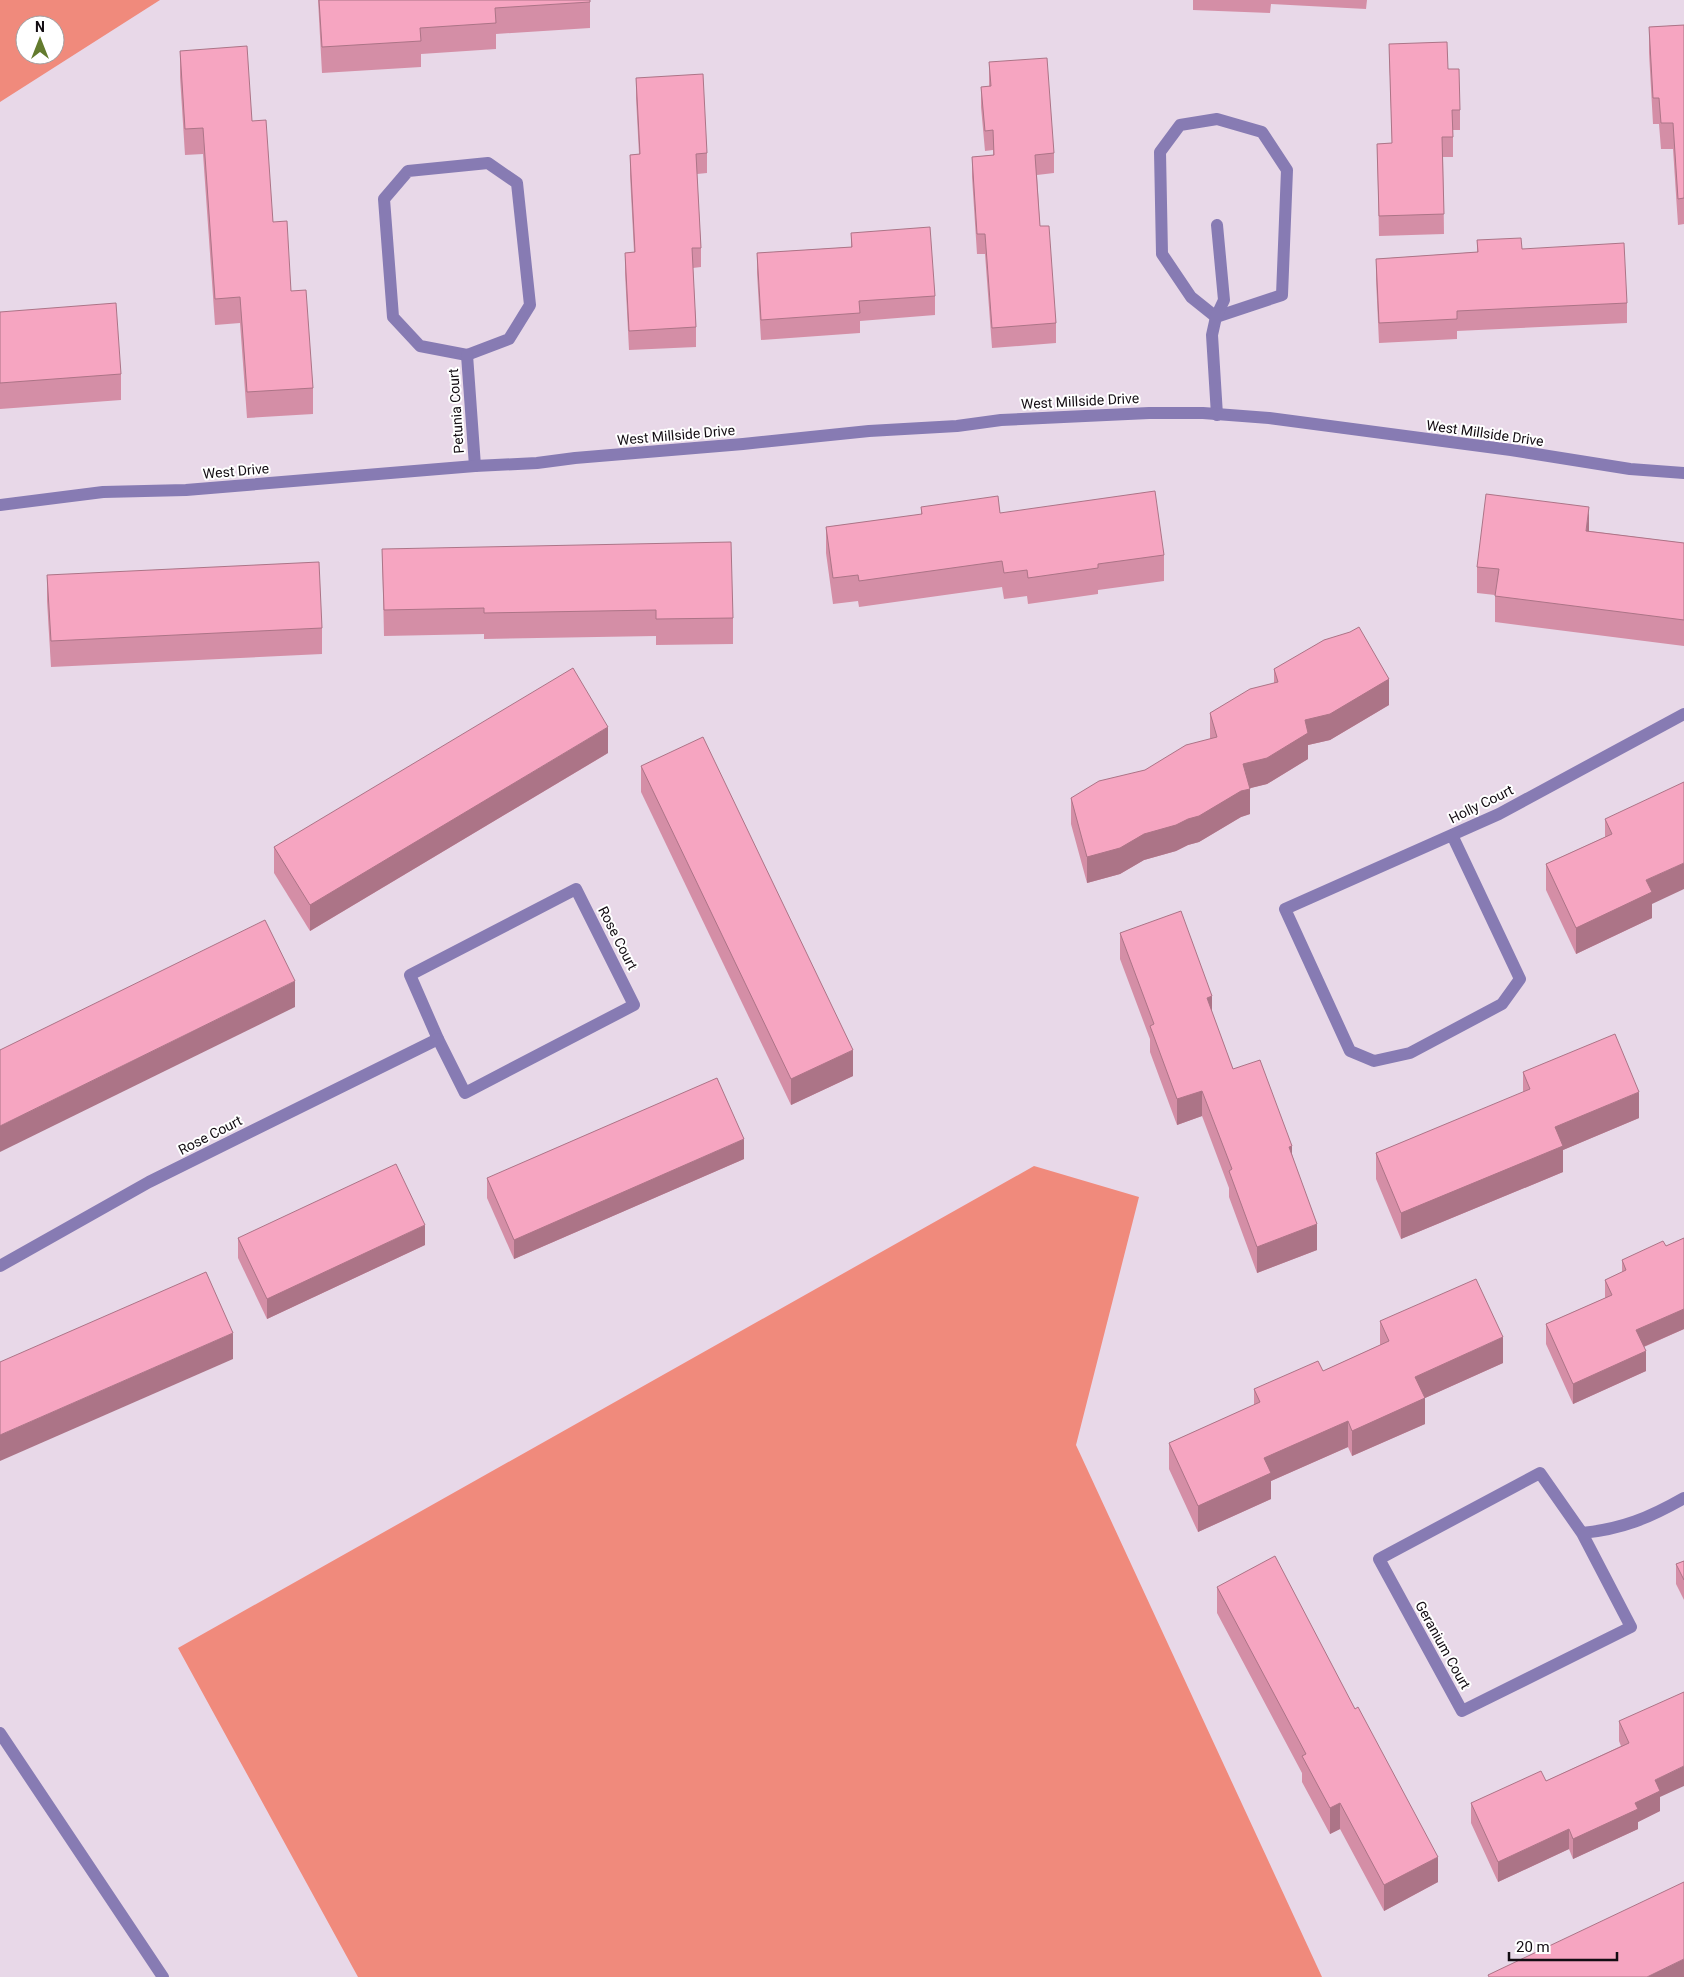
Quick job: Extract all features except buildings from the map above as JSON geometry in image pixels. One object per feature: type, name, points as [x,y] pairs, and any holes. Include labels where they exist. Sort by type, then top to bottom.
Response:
[{"type":"street","points":[[1217,119],[1262,132],[1287,170],[1282,295],[1216,317],[1191,297],[1162,254],[1160,152],[1180,125],[1217,119]]},
{"type":"street","points":[[488,163],[517,183],[530,305],[508,339],[468,355],[420,346],[393,317],[384,199],[408,171],[488,163]]},
{"type":"street","points":[[1217,225],[1224,300],[1216,317],[1212,335],[1217,415]]},
{"type":"street","name":"Petunia Court","points":[[468,355],[475,466]]},
{"type":"street","name":"West Millside Drive","points":[[475,466],[537,463],[869,431],[958,426],[1001,420],[1149,413],[1203,413],[1269,418],[1511,450],[1630,469],[1684,473]]},
{"type":"street","name":"West Drive","points":[[0,505],[103,492],[186,490],[475,466]]},
{"type":"street","name":"Holly Court","points":[[1452,835],[1520,979],[1502,1004],[1410,1053],[1374,1061],[1350,1051],[1285,909],[1499,814],[1684,714]]},
{"type":"street","name":"Rose Court","points":[[576,889],[634,1005],[465,1093],[438,1039],[410,975],[576,889]]},
{"type":"street","name":"Rose Court","points":[[0,1266],[149,1182],[438,1039]]},
{"type":"street","name":"Geranium Court","points":[[1540,1473],[1582,1533],[1631,1627],[1462,1711],[1378,1559],[1540,1473]]},
{"type":"street","points":[[1582,1533],[1609,1530],[1636,1522],[1684,1498]]},
{"type":"street","points":[[0,1733],[163,1977]]},
{"type":"shaded area","points":[[0,0],[160,0],[65,61],[65,15],[15,15],[15,65],[58,65],[0,102]]},
{"type":"shaded area","points":[[1034,1166],[1139,1197],[1076,1445],[1322,1977],[358,1977],[178,1648]]}]
